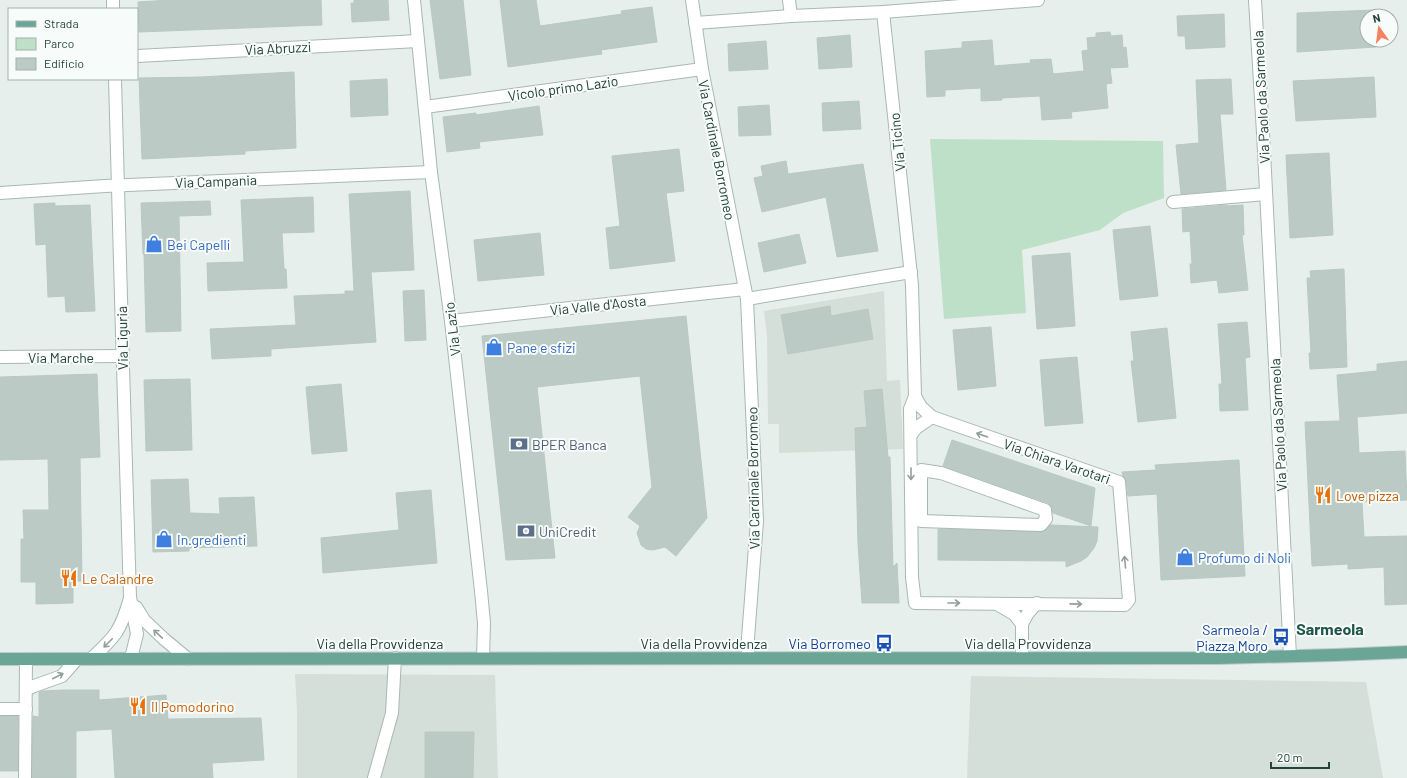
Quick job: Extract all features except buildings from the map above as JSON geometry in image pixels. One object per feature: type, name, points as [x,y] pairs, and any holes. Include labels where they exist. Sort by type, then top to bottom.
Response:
[{"type":"main road","name":"Via della Provvidenza","points":[[0,659],[1218,658],[1407,652]]},
{"type":"street","name":"Via Lazio","points":[[414,0],[431,172],[451,321],[481,591],[484,623],[483,658]]},
{"type":"street","name":"Via Cardinale Borromeo","points":[[692,0],[702,69],[746,294],[757,521],[748,638],[748,658]]},
{"type":"street","points":[[789,0],[791,16]]},
{"type":"street","points":[[695,24],[791,16],[883,12],[1038,0]]},
{"type":"street","name":"Via Paolo da Sarmeola","points":[[1255,0],[1290,656]]},
{"type":"street","name":"Via Ticino","points":[[883,12],[911,272]]},
{"type":"street","name":"Via Abruzzi","points":[[138,56],[418,40]]},
{"type":"street","name":"Vicolo primo Lazio","points":[[425,107],[702,69]]},
{"type":"street","name":"Via Liguria","points":[[115,80],[130,597],[137,634],[131,658]]},
{"type":"street","name":"Via Campania","points":[[0,193],[119,185],[431,172]]},
{"type":"street","points":[[1173,202],[1266,194]]},
{"type":"street","points":[[746,294],[911,272]]},
{"type":"street","name":"Via Chiara Varotari","points":[[911,272],[915,396],[910,408],[912,578],[915,603],[1125,605],[1129,600],[1119,482],[932,417],[922,407],[915,396]]},
{"type":"street","name":"Via Valle d'Aosta","points":[[451,321],[746,294]]},
{"type":"street","name":"Via Marche","points":[[0,357],[122,356]]},
{"type":"street","points":[[911,435],[916,428],[932,417]]},
{"type":"street","points":[[921,470],[941,473],[1045,510],[1046,519],[1041,525],[921,521],[921,470]]},
{"type":"street","name":"Via Liguria","points":[[130,597],[144,620],[164,639],[188,658]]},
{"type":"street","name":"Via Liguria","points":[[91,659],[111,640],[124,621],[130,597]]},
{"type":"street","points":[[995,603],[1014,614],[1022,624]]},
{"type":"street","points":[[1022,658],[1022,624],[1028,613],[1037,603]]},
{"type":"street","points":[[374,778],[392,713],[394,658]]},
{"type":"street","points":[[25,778],[26,709],[30,688],[26,659]]},
{"type":"street","points":[[30,688],[62,676],[77,659]]},
{"type":"street","points":[[0,709],[26,709]]},
{"type":"shaded area","points":[[884,291],[887,381],[900,380],[903,449],[779,453],[779,424],[768,424],[767,337],[764,311]]},
{"type":"shaded area","points":[[295,674],[495,675],[498,778],[297,778],[297,712]]},
{"type":"shaded area","points":[[971,676],[1366,682],[1383,778],[967,778]]},
{"type":"green space","points":[[930,139],[1163,141],[1164,198],[1123,213],[1100,230],[1022,250],[1026,313],[944,319]]},
{"type":"place","name":"Bei Capelli","points":[[154,244]]},
{"type":"place","name":"Pane e sfizi","points":[[494,347]]},
{"type":"place","name":"BPER Banca","points":[[519,444]]},
{"type":"place","name":"Love pizza","points":[[1323,495]]},
{"type":"place","name":"UniCredit","points":[[526,531]]},
{"type":"place","name":"In.gredienti","points":[[164,539]]},
{"type":"place","name":"Profumo di Noli","points":[[1185,557]]},
{"type":"place","name":"Le Calandre","points":[[69,578]]},
{"type":"place","name":"Sarmeola / Piazza Moro","points":[[1281,637]]},
{"type":"place","name":"Via Borromeo","points":[[884,643]]},
{"type":"place","name":"Il Pomodorino","points":[[138,706]]},
{"type":"district","name":"Sarmeola","points":[[1330,628]]}]
